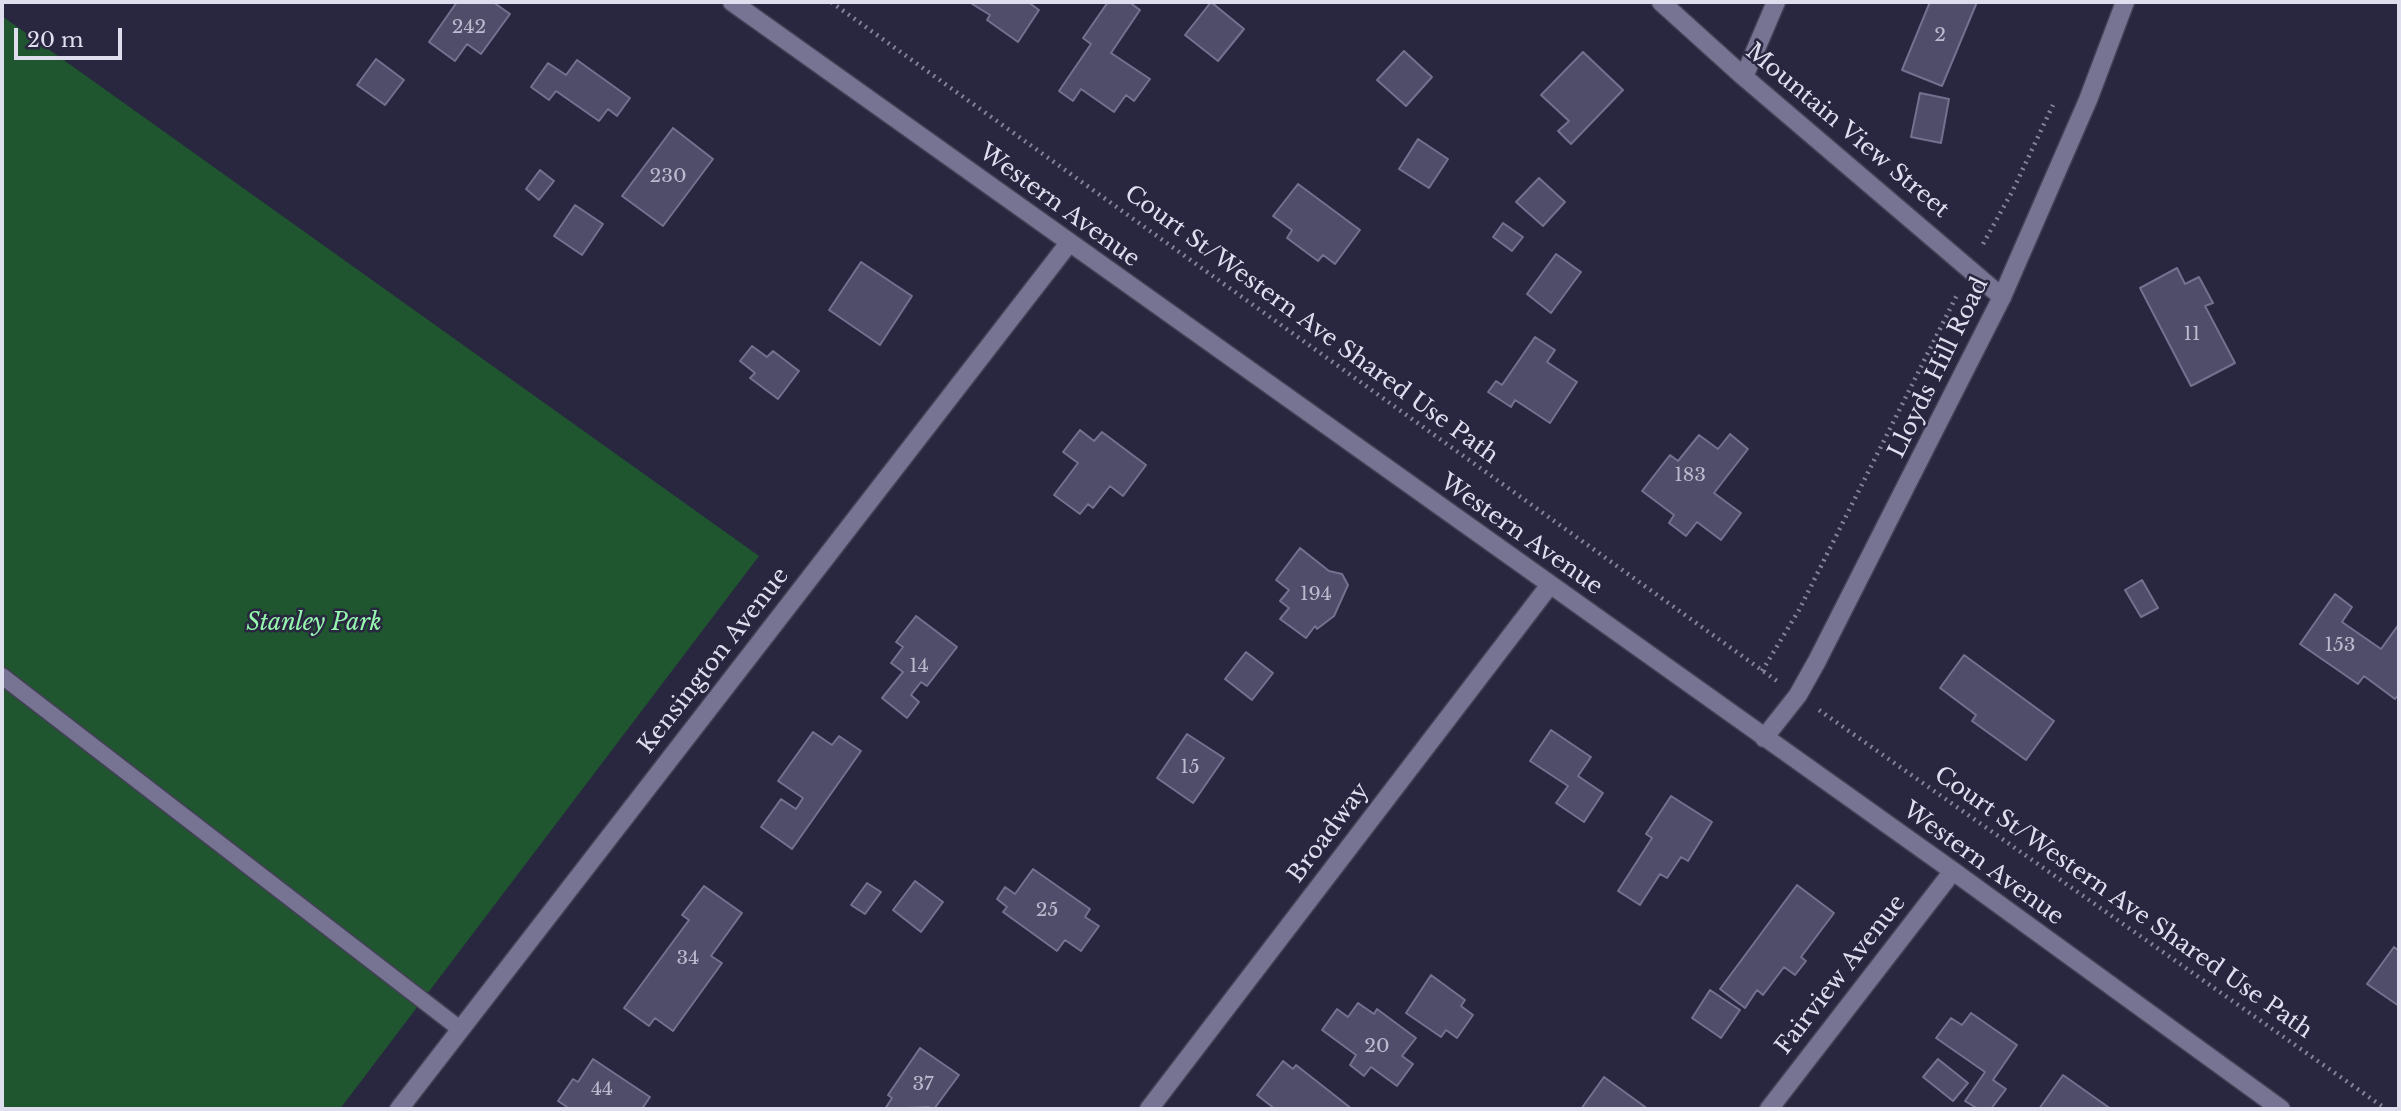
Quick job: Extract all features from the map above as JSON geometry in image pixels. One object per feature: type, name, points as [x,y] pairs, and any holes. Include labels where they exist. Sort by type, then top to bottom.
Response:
[{"type":"main road","name":"Western Avenue","points":[[732,2],[1952,871],[2281,1109]]},
{"type":"main road","name":"Mountain View Street","points":[[1661,2],[1744,77],[2002,297]]},
{"type":"main road","points":[[1744,77],[1776,2]]},
{"type":"main road","name":"Lloyds Hill Road","points":[[1764,738],[1798,695],[1841,616],[2002,297],[2088,100],[2125,2]]},
{"type":"main road","name":"Kensington Avenue","points":[[399,1109],[1069,243]]},
{"type":"main road","name":"Broadway","points":[[1149,1109],[1549,586]]},
{"type":"main road","name":"Fairview Avenue","points":[[1769,1109],[1952,871]]},
{"type":"lane","points":[[2,676],[460,1029]]},
{"type":"path","name":"Court St/Western Ave Shared Use Path","points":[[831,2],[1771,677]]},
{"type":"path","points":[[1981,248],[2013,190],[2058,94]]},
{"type":"path","points":[[1762,671],[1799,610],[1951,308]]},
{"type":"path","name":"Court St/Western Ave Shared Use Path","points":[[1841,726],[2386,1109]]},
{"type":"green space","name":"Stanley Park","points":[[2,16],[759,556],[340,1109],[2,1109]]},
{"type":"building","points":[[457,2],[493,2],[510,14],[481,54],[467,44],[455,61],[429,42]]},
{"type":"building","points":[[969,2],[1028,2],[1039,10],[1018,42],[987,20],[990,15]]},
{"type":"building","points":[[1108,2],[1129,2],[1140,10],[1111,53],[1150,79],[1134,101],[1126,95],[1114,112],[1081,89],[1073,101],[1059,91],[1091,44],[1083,38]]},
{"type":"building","points":[[1211,2],[1244,29],[1218,61],[1185,35]]},
{"type":"building","points":[[1930,2],[1977,2],[1942,86],[1902,70]]},
{"type":"building","points":[[1404,51],[1432,77],[1406,106],[1377,80]]},
{"type":"building","points":[[1583,52],[1623,90],[1571,144],[1558,131],[1569,121],[1541,95]]},
{"type":"building","points":[[376,59],[404,80],[385,105],[357,85]]},
{"type":"building","points":[[577,60],[630,98],[617,116],[608,109],[599,121],[556,91],[549,100],[531,87],[548,63],[566,75]]},
{"type":"building","points":[[1920,93],[1949,99],[1941,143],[1911,137]]},
{"type":"building","points":[[673,128],[713,159],[663,226],[622,196]]},
{"type":"building","points":[[1418,139],[1448,159],[1429,188],[1399,169]]},
{"type":"building","points":[[540,170],[554,181],[539,200],[526,189]]},
{"type":"building","points":[[1539,178],[1565,202],[1543,226],[1516,202]]},
{"type":"building","points":[[1298,184],[1360,230],[1335,264],[1323,255],[1318,261],[1287,238],[1292,230],[1273,216]]},
{"type":"building","points":[[575,205],[603,224],[582,255],[554,236]]},
{"type":"building","points":[[1503,223],[1523,237],[1512,251],[1493,237]]},
{"type":"building","points":[[1556,254],[1581,272],[1551,313],[1527,294]]},
{"type":"building","points":[[861,262],[912,296],[880,345],[829,310]]},
{"type":"building","points":[[2177,268],[2185,284],[2199,277],[2213,303],[2205,306],[2235,363],[2191,386],[2140,288]]},
{"type":"building","points":[[1535,337],[1555,350],[1547,362],[1577,382],[1550,423],[1515,400],[1511,407],[1488,392],[1496,381],[1502,385]]},
{"type":"building","points":[[752,346],[767,357],[773,351],[799,371],[778,399],[750,378],[755,373],[740,361]]},
{"type":"building","points":[[1080,430],[1094,441],[1102,432],[1146,465],[1123,496],[1110,486],[1093,508],[1088,504],[1080,514],[1054,495],[1078,463],[1063,452]]},
{"type":"building","points":[[1730,434],[1748,449],[1714,493],[1741,513],[1721,540],[1697,522],[1686,536],[1669,523],[1674,515],[1642,491],[1670,455],[1678,461],[1699,435],[1718,449]]},
{"type":"building","points":[[1300,548],[1329,571],[1342,574],[1348,585],[1334,616],[1317,629],[1315,626],[1306,638],[1280,619],[1289,608],[1280,601],[1289,590],[1276,580]]},
{"type":"building","points":[[2142,580],[2158,608],[2141,617],[2125,590]]},
{"type":"building","points":[[2335,594],[2352,607],[2342,622],[2381,649],[2399,624],[2399,694],[2395,699],[2364,676],[2358,684],[2300,644]]},
{"type":"building","points":[[916,616],[957,647],[927,686],[921,682],[911,695],[919,702],[907,718],[882,698],[903,672],[891,663],[903,647],[896,642]]},
{"type":"building","points":[[1246,652],[1273,673],[1252,700],[1225,679]]},
{"type":"building","points":[[1964,655],[2054,721],[2026,760],[1972,721],[1976,715],[1940,688]]},
{"type":"building","points":[[1551,730],[1591,757],[1578,776],[1603,793],[1584,822],[1556,803],[1568,786],[1530,761]]},
{"type":"building","points":[[813,732],[832,745],[839,736],[861,751],[792,849],[761,827],[781,799],[796,809],[803,798],[778,781]]},
{"type":"building","points":[[1187,734],[1224,758],[1193,803],[1157,778]]},
{"type":"building","points":[[1671,796],[1712,822],[1688,861],[1681,857],[1667,878],[1660,874],[1640,905],[1618,891],[1652,838],[1646,834]]},
{"type":"building","points":[[1033,869],[1090,909],[1085,917],[1099,926],[1081,951],[1065,940],[1057,951],[1003,912],[1007,907],[997,899],[1005,887],[1015,894]]},
{"type":"building","points":[[915,881],[943,902],[921,932],[893,910]]},
{"type":"building","points":[[867,883],[881,892],[865,914],[851,905]]},
{"type":"building","points":[[1797,885],[1834,913],[1801,957],[1806,961],[1795,975],[1784,967],[1763,995],[1757,990],[1745,1008],[1720,989]]},
{"type":"building","points":[[704,886],[742,913],[711,956],[722,963],[673,1031],[655,1018],[649,1026],[624,1008],[689,920],[682,915]]},
{"type":"building","points":[[2394,947],[2399,951],[2399,1006],[2367,984]]},
{"type":"building","points":[[1431,975],[1465,1000],[1461,1006],[1473,1015],[1457,1038],[1446,1030],[1441,1037],[1406,1013]]},
{"type":"building","points":[[1710,990],[1740,1010],[1721,1038],[1692,1018]]},
{"type":"building","points":[[1358,1003],[1374,1014],[1377,1009],[1416,1038],[1402,1056],[1413,1064],[1397,1086],[1371,1067],[1364,1076],[1350,1065],[1356,1055],[1322,1030],[1337,1009],[1348,1017]]},
{"type":"building","points":[[1971,1013],[2017,1045],[1993,1080],[2006,1089],[1991,1109],[1978,1109],[1965,1101],[1985,1072],[1936,1038],[1951,1018],[1962,1025]]},
{"type":"building","points":[[920,1048],[959,1075],[934,1109],[885,1109],[892,1098],[888,1095]]},
{"type":"building","points":[[593,1059],[650,1097],[642,1109],[570,1109],[558,1101],[573,1079],[578,1082]]},
{"type":"building","points":[[1938,1059],[1968,1083],[1953,1101],[1923,1077]]},
{"type":"building","points":[[1283,1061],[1293,1069],[1296,1065],[1352,1109],[1275,1109],[1257,1095]]},
{"type":"building","points":[[2063,1075],[2111,1109],[2039,1109]]},
{"type":"building","points":[[1604,1077],[1648,1109],[1581,1109]]}]
